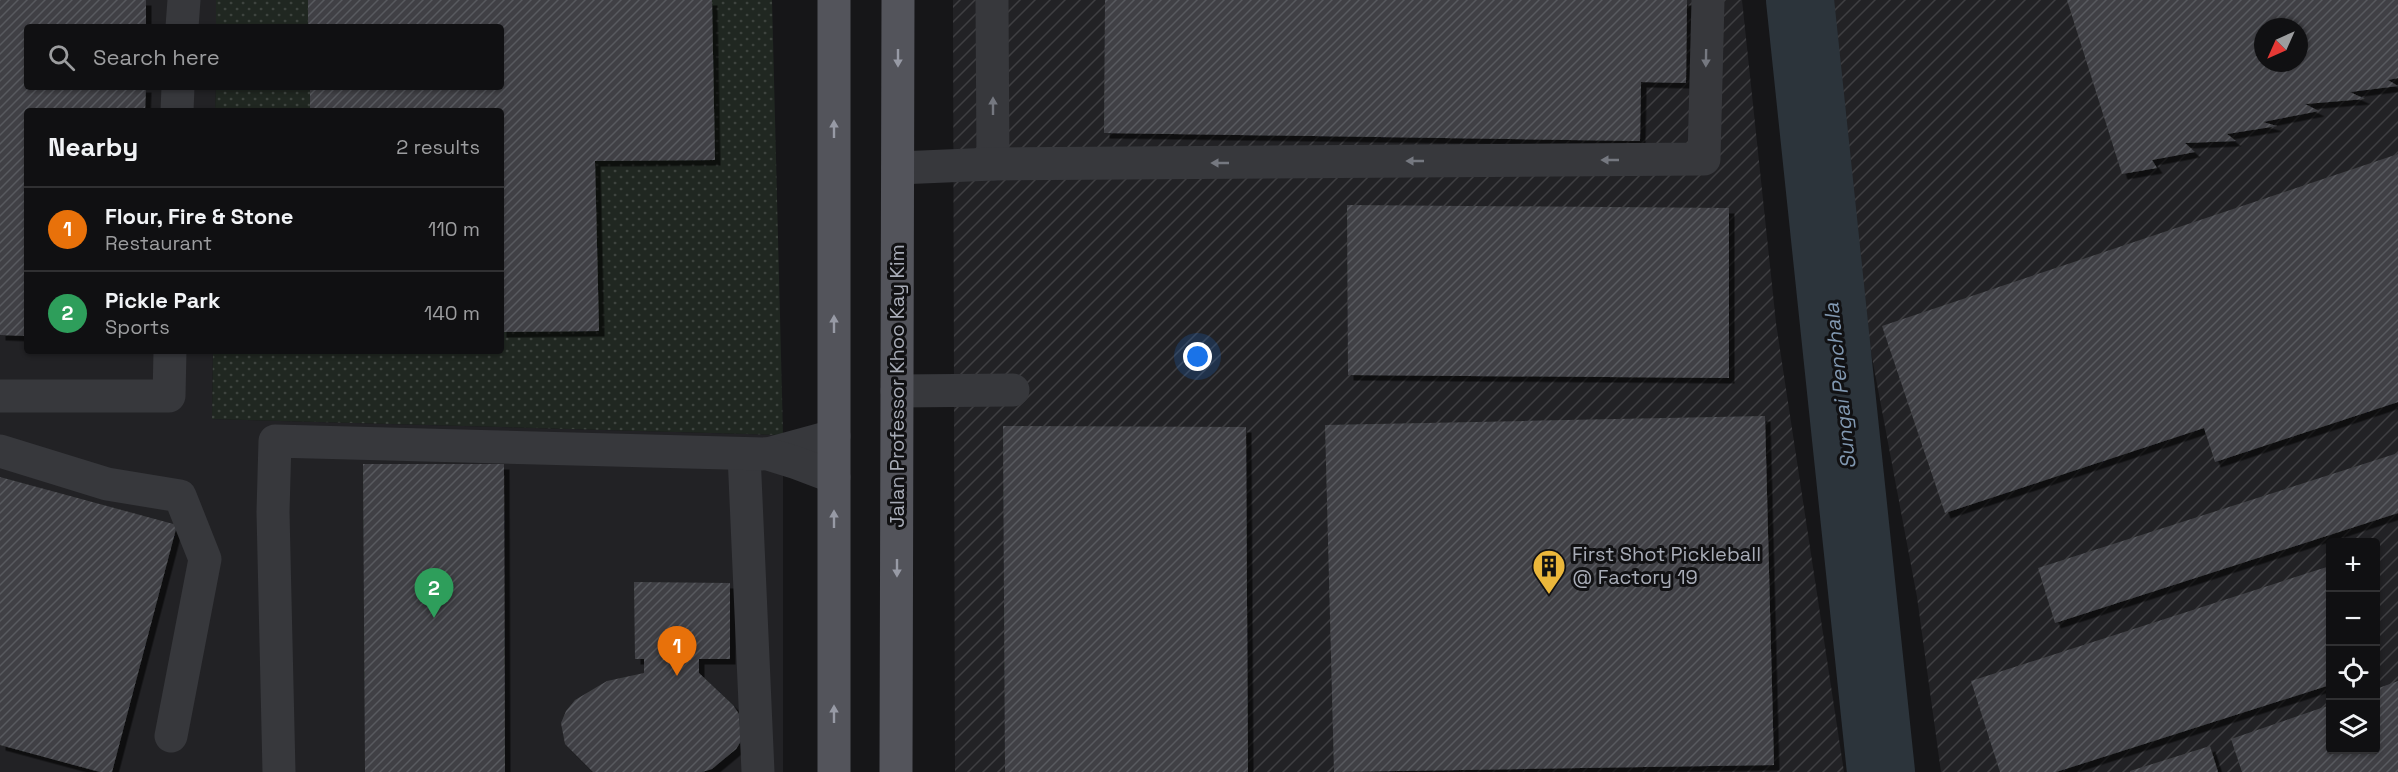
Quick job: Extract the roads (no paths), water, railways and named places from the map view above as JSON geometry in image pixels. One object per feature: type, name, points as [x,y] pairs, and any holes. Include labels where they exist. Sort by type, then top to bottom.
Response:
[{"type":"main road","points":[[834,0],[834,772]]},
{"type":"main road","name":"Jalan Professor Khoo Kay Kim","points":[[896,772],[898,0]]},
{"type":"lane","points":[[182,24],[184,0]]},
{"type":"lane","points":[[992,0],[993,164]]},
{"type":"lane","points":[[898,168],[993,164],[1704,159],[1708,0]]},
{"type":"lane","points":[[177,108],[178,90]]},
{"type":"lane","points":[[0,396],[169,396],[170,354]]},
{"type":"lane","points":[[897,390],[1013,390]]},
{"type":"lane","points":[[756,454],[834,436]]},
{"type":"lane","points":[[279,772],[273,512],[275,441],[756,454],[797,463],[834,477]]},
{"type":"lane","points":[[0,451],[107,484],[180,496],[205,559],[171,736]]},
{"type":"lane","points":[[756,454],[758,772]]},
{"type":"waterway","name":"Sungai Penchala","points":[[1800,0],[1881,772]]},
{"type":"place","name":"First Shot Pickleball @ Factory 19","points":[[1549,595]]},
{"type":"place","name":"Pickle Park","points":[[434,618]]},
{"type":"place","name":"Flour, Fire & Stone","points":[[677,676]]}]
